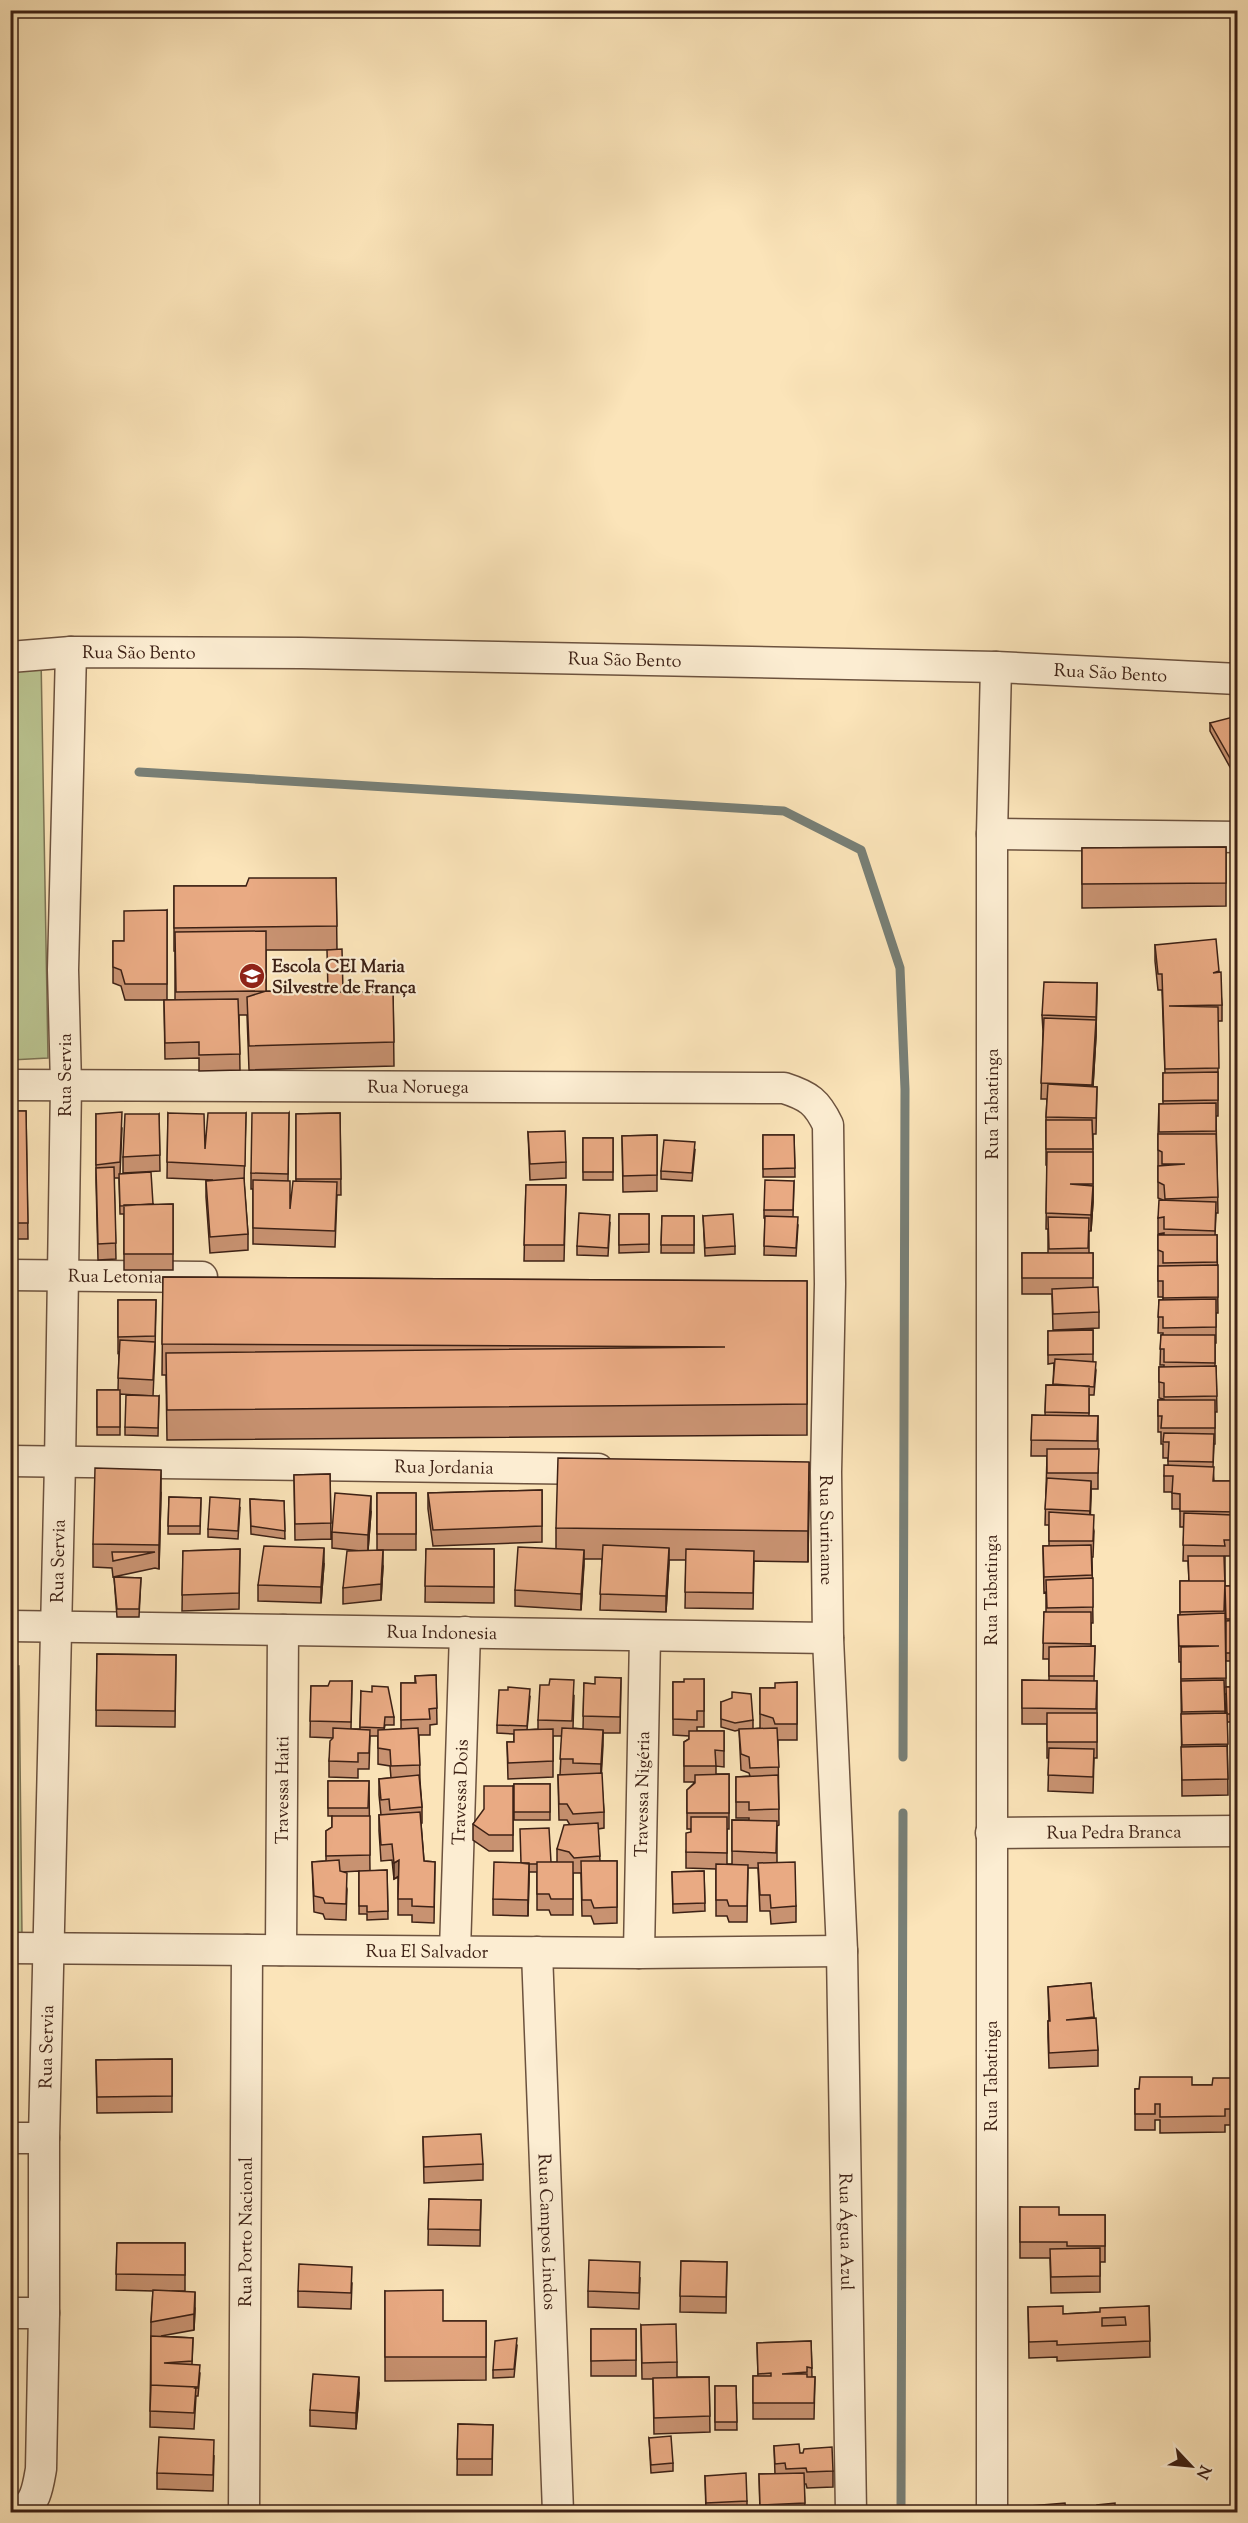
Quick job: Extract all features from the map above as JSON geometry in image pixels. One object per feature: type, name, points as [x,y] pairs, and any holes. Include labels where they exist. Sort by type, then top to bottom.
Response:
[{"type":"street","name":"Rua São Bento","points":[[10,657],[71,652],[314,654],[996,667],[1238,679]]},
{"type":"street","name":"Rua Servia","points":[[20,2512],[27,2508],[36,2493],[41,2469],[44,2138],[57,1626],[66,1085],[63,970],[71,652]]},
{"type":"street","name":"Rua Tabatinga","points":[[992,2512],[992,834],[996,667]]},
{"type":"street","points":[[992,834],[1238,837]]},
{"type":"street","name":"Rua Noruega","points":[[10,1085],[784,1088],[806,1095],[820,1109]]},
{"type":"street","name":"Rua Suriname","points":[[820,1109],[828,1125],[818,1284],[814,1472],[828,1638],[842,1951]]},
{"type":"street","name":"Rua Letonia","points":[[10,1275],[230,1277]]},
{"type":"street","name":"Rua Jordania","points":[[10,1461],[623,1469]]},
{"type":"street","name":"Rua Indonesia","points":[[10,1626],[828,1638]]},
{"type":"street","name":"Travessa Haiti","points":[[281,1950],[283,1630]]},
{"type":"street","name":"Travessa Dois","points":[[455,1951],[465,1632]]},
{"type":"street","name":"Travessa Nigéria","points":[[639,1953],[645,1636]]},
{"type":"street","name":"Rua Pedra Branca","points":[[991,1833],[1238,1831]]},
{"type":"street","name":"Rua El Salvador","points":[[10,1948],[639,1953],[842,1951]]},
{"type":"street","name":"Rua Porto Nacional","points":[[244,2512],[247,1950]]},
{"type":"street","name":"Rua Água Azul","points":[[842,1951],[851,2512]]},
{"type":"street","name":"Rua Campos Lindos","points":[[537,1952],[558,2512]]},
{"type":"street","points":[[10,2138],[44,2138]]},
{"type":"street","points":[[10,2313],[44,2313]]},
{"type":"green space","points":[[41,656],[48,1058],[11,1060],[11,661]]},
{"type":"green space","points":[[10,1666],[19,1666],[22,1935],[11,1935]]},
{"type":"building","points":[[1233,717],[1238,725],[1238,756],[1231,760],[1210,723]]},
{"type":"building","points":[[1226,847],[1226,883],[1082,884],[1082,848]]},
{"type":"building","points":[[249,878],[336,878],[337,926],[174,928],[174,886],[246,886]]},
{"type":"building","points":[[167,910],[167,984],[125,984],[121,970],[113,967],[113,941],[124,941],[124,911]]},
{"type":"building","points":[[266,931],[266,991],[176,992],[175,932]]},
{"type":"building","points":[[1216,939],[1219,971],[1213,973],[1221,972],[1222,1005],[1169,1006],[1218,1007],[1219,1068],[1165,1069],[1162,974],[1158,974],[1155,945]]},
{"type":"building","points":[[342,949],[343,992],[328,992],[327,950]]},
{"type":"building","points":[[1044,982],[1097,983],[1096,1017],[1042,1015]]},
{"type":"building","points":[[266,991],[393,992],[394,1042],[249,1046],[247,997]]},
{"type":"building","points":[[238,999],[240,1054],[199,1055],[199,1042],[165,1043],[164,1000]]},
{"type":"building","points":[[1044,1018],[1096,1020],[1092,1085],[1041,1083]]},
{"type":"building","points":[[1218,1072],[1218,1100],[1163,1101],[1163,1073]]},
{"type":"building","points":[[1048,1084],[1097,1087],[1096,1118],[1046,1117]]},
{"type":"building","points":[[1216,1103],[1216,1131],[1159,1132],[1159,1104]]},
{"type":"building","points":[[10,1111],[26,1111],[28,1223],[17,1223],[15,1217],[15,1237],[10,1237],[10,1206],[15,1206],[10,1204]]},
{"type":"building","points":[[122,1112],[120,1162],[96,1165],[96,1114]]},
{"type":"building","points":[[168,1113],[204,1114],[205,1149],[208,1113],[246,1113],[245,1166],[167,1162]]},
{"type":"building","points":[[252,1113],[289,1113],[288,1174],[251,1173]]},
{"type":"building","points":[[340,1113],[341,1179],[296,1179],[296,1114]]},
{"type":"building","points":[[125,1114],[159,1114],[160,1155],[123,1157]]},
{"type":"building","points":[[1046,1120],[1092,1120],[1093,1149],[1046,1149]]},
{"type":"building","points":[[565,1131],[566,1162],[530,1164],[528,1132]]},
{"type":"building","points":[[1158,1134],[1216,1134],[1218,1197],[1165,1199],[1164,1185],[1158,1182],[1158,1166],[1185,1164],[1162,1164],[1162,1152],[1158,1150]]},
{"type":"building","points":[[657,1135],[657,1175],[623,1176],[622,1136]]},
{"type":"building","points":[[763,1135],[794,1135],[795,1168],[763,1169]]},
{"type":"building","points":[[583,1138],[613,1138],[613,1172],[583,1172]]},
{"type":"building","points":[[664,1140],[695,1142],[692,1173],[661,1171]]},
{"type":"building","points":[[1047,1152],[1093,1152],[1093,1184],[1070,1184],[1093,1186],[1091,1215],[1046,1213]]},
{"type":"building","points":[[114,1167],[116,1243],[98,1244],[96,1168]]},
{"type":"building","points":[[151,1172],[153,1204],[120,1206],[119,1174]]},
{"type":"building","points":[[244,1178],[248,1234],[210,1237],[206,1181]]},
{"type":"building","points":[[253,1180],[290,1181],[290,1209],[293,1181],[337,1182],[335,1231],[253,1228]]},
{"type":"building","points":[[765,1180],[794,1181],[793,1210],[764,1210]]},
{"type":"building","points":[[526,1185],[566,1185],[564,1245],[524,1245]]},
{"type":"building","points":[[1159,1200],[1216,1202],[1215,1231],[1164,1229],[1164,1217],[1158,1218]]},
{"type":"building","points":[[173,1204],[173,1254],[124,1254],[124,1205]]},
{"type":"building","points":[[579,1213],[610,1215],[608,1248],[577,1246]]},
{"type":"building","points":[[619,1214],[649,1214],[649,1244],[619,1245]]},
{"type":"building","points":[[733,1214],[735,1246],[705,1248],[703,1216]]},
{"type":"building","points":[[662,1216],[694,1216],[694,1245],[661,1245]]},
{"type":"building","points":[[765,1216],[798,1217],[796,1248],[764,1246]]},
{"type":"building","points":[[1048,1217],[1089,1218],[1088,1248],[1049,1249]]},
{"type":"building","points":[[1158,1235],[1217,1235],[1217,1262],[1163,1263],[1163,1252],[1158,1250]]},
{"type":"building","points":[[1022,1253],[1093,1253],[1093,1278],[1022,1278]]},
{"type":"building","points":[[1218,1265],[1218,1297],[1163,1298],[1163,1281],[1158,1281],[1158,1266]]},
{"type":"building","points":[[163,1277],[807,1281],[807,1404],[167,1410],[166,1353],[725,1347],[162,1344]]},
{"type":"building","points":[[1098,1287],[1099,1312],[1053,1314],[1052,1289]]},
{"type":"building","points":[[1216,1299],[1216,1327],[1163,1328],[1163,1317],[1158,1317],[1159,1300]]},
{"type":"building","points":[[118,1300],[156,1300],[155,1336],[118,1337]]},
{"type":"building","points":[[1093,1330],[1093,1354],[1048,1355],[1048,1331]]},
{"type":"building","points":[[1161,1335],[1215,1335],[1215,1363],[1164,1362],[1164,1349],[1160,1349]]},
{"type":"building","points":[[120,1340],[155,1342],[153,1380],[118,1378]]},
{"type":"building","points":[[1055,1359],[1096,1362],[1094,1387],[1053,1384]]},
{"type":"building","points":[[1216,1366],[1217,1396],[1164,1397],[1164,1383],[1159,1382],[1159,1367]]},
{"type":"building","points":[[1046,1385],[1089,1386],[1089,1413],[1045,1412]]},
{"type":"building","points":[[97,1390],[120,1390],[120,1427],[97,1427]]},
{"type":"building","points":[[126,1395],[159,1396],[158,1428],[125,1427]]},
{"type":"building","points":[[1158,1400],[1215,1400],[1215,1428],[1161,1428],[1162,1416],[1158,1416]]},
{"type":"building","points":[[1032,1415],[1098,1416],[1097,1441],[1031,1440]]},
{"type":"building","points":[[1164,1433],[1214,1434],[1213,1462],[1168,1461],[1169,1442],[1163,1442]]},
{"type":"building","points":[[1047,1449],[1099,1449],[1098,1473],[1047,1473]]},
{"type":"building","points":[[558,1458],[809,1462],[808,1531],[556,1528]]},
{"type":"building","points":[[1164,1465],[1214,1467],[1213,1481],[1238,1481],[1238,1512],[1180,1511],[1180,1494],[1172,1493],[1173,1476],[1164,1476]]},
{"type":"building","points":[[95,1468],[161,1470],[159,1545],[93,1544]]},
{"type":"building","points":[[330,1474],[331,1523],[295,1524],[294,1475]]},
{"type":"building","points":[[1047,1478],[1091,1481],[1090,1511],[1045,1509]]},
{"type":"building","points":[[542,1490],[542,1526],[433,1530],[428,1493]]},
{"type":"building","points":[[335,1493],[371,1496],[368,1535],[332,1532]]},
{"type":"building","points":[[377,1493],[416,1493],[416,1534],[377,1534]]},
{"type":"building","points":[[169,1497],[201,1498],[200,1526],[168,1526]]},
{"type":"building","points":[[210,1497],[240,1499],[238,1531],[208,1529]]},
{"type":"building","points":[[250,1499],[284,1501],[285,1531],[251,1526]]},
{"type":"building","points":[[1049,1512],[1094,1515],[1093,1541],[1049,1541]]},
{"type":"building","points":[[1184,1513],[1232,1515],[1232,1540],[1224,1540],[1225,1546],[1183,1545]]},
{"type":"building","points":[[603,1545],[669,1548],[666,1596],[600,1594]]},
{"type":"building","points":[[1091,1545],[1092,1575],[1044,1577],[1043,1546]]},
{"type":"building","points":[[264,1546],[324,1548],[321,1587],[258,1585]]},
{"type":"building","points":[[518,1547],[584,1550],[581,1594],[515,1590]]},
{"type":"building","points":[[240,1549],[239,1593],[182,1595],[183,1551]]},
{"type":"building","points":[[426,1549],[494,1549],[494,1587],[425,1586]]},
{"type":"building","points":[[686,1549],[754,1551],[753,1593],[685,1592]]},
{"type":"building","points":[[383,1550],[381,1584],[343,1588],[347,1551]]},
{"type":"building","points":[[112,1552],[155,1552],[113,1561]]},
{"type":"building","points":[[1188,1556],[1224,1556],[1225,1581],[1189,1581]]},
{"type":"building","points":[[114,1577],[141,1578],[139,1609],[117,1609]]},
{"type":"building","points":[[1093,1578],[1093,1607],[1047,1608],[1046,1580]]},
{"type":"building","points":[[1180,1581],[1225,1581],[1224,1611],[1180,1612]]},
{"type":"building","points":[[1225,1586],[1238,1586],[1238,1619],[1226,1619]]},
{"type":"building","points":[[1044,1612],[1091,1612],[1091,1644],[1043,1643]]},
{"type":"building","points":[[1225,1613],[1226,1678],[1181,1679],[1181,1647],[1219,1646],[1179,1646],[1178,1615]]},
{"type":"building","points":[[1238,1620],[1238,1653],[1226,1653],[1226,1621]]},
{"type":"building","points":[[1095,1646],[1094,1676],[1049,1676],[1049,1647]]},
{"type":"building","points":[[97,1654],[176,1655],[175,1711],[96,1710]]},
{"type":"building","points":[[436,1675],[437,1708],[429,1709],[430,1719],[401,1720],[401,1683],[416,1683],[415,1676]]},
{"type":"building","points":[[595,1677],[621,1678],[620,1717],[583,1716],[584,1683],[595,1684]]},
{"type":"building","points":[[550,1679],[574,1680],[572,1721],[538,1720],[540,1685],[549,1685]]},
{"type":"building","points":[[684,1679],[704,1679],[704,1711],[697,1711],[697,1720],[673,1719],[673,1682],[684,1682]]},
{"type":"building","points":[[1022,1680],[1097,1681],[1096,1709],[1022,1708]]},
{"type":"building","points":[[1224,1680],[1225,1711],[1182,1712],[1181,1681]]},
{"type":"building","points":[[330,1681],[352,1681],[351,1722],[310,1721],[311,1686],[328,1686]]},
{"type":"building","points":[[797,1682],[797,1724],[775,1724],[773,1718],[760,1714],[760,1688],[775,1688],[775,1683]]},
{"type":"building","points":[[372,1686],[388,1687],[394,1717],[385,1717],[384,1728],[360,1727],[361,1691],[372,1692]]},
{"type":"building","points":[[508,1687],[530,1689],[527,1726],[497,1725],[499,1690],[508,1690]]},
{"type":"building","points":[[1226,1687],[1238,1687],[1238,1714],[1227,1714]]},
{"type":"building","points":[[732,1692],[751,1694],[753,1720],[735,1723],[721,1719],[721,1702],[732,1698]]},
{"type":"building","points":[[1047,1713],[1097,1713],[1097,1742],[1047,1742]]},
{"type":"building","points":[[1227,1713],[1228,1744],[1182,1745],[1181,1714]]},
{"type":"building","points":[[333,1728],[370,1730],[369,1753],[358,1753],[358,1762],[329,1761]]},
{"type":"building","points":[[418,1728],[420,1765],[391,1766],[390,1750],[378,1748],[378,1730]]},
{"type":"building","points":[[562,1728],[603,1730],[601,1764],[573,1763],[573,1759],[560,1759]]},
{"type":"building","points":[[777,1728],[779,1767],[750,1768],[749,1757],[741,1754],[739,1729]]},
{"type":"building","points":[[553,1729],[553,1761],[508,1763],[507,1742],[514,1742],[514,1730]]},
{"type":"building","points":[[689,1731],[724,1731],[724,1751],[715,1750],[716,1766],[684,1766],[684,1742],[689,1739]]},
{"type":"building","points":[[1227,1746],[1228,1779],[1182,1780],[1181,1747]]},
{"type":"building","points":[[1049,1748],[1094,1749],[1093,1777],[1048,1775]]},
{"type":"building","points":[[602,1773],[604,1812],[573,1814],[567,1804],[559,1804],[558,1775]]},
{"type":"building","points":[[729,1774],[729,1813],[687,1813],[687,1790],[695,1783],[695,1775]]},
{"type":"building","points":[[419,1775],[422,1807],[390,1810],[389,1799],[381,1800],[379,1779]]},
{"type":"building","points":[[778,1775],[779,1809],[749,1810],[749,1802],[736,1802],[736,1777]]},
{"type":"building","points":[[328,1781],[369,1781],[368,1808],[328,1808]]},
{"type":"building","points":[[514,1784],[550,1784],[550,1812],[514,1812]]},
{"type":"building","points":[[484,1786],[513,1786],[513,1835],[489,1835],[473,1824],[484,1809]]},
{"type":"building","points":[[420,1812],[424,1861],[435,1862],[434,1907],[412,1906],[412,1899],[398,1899],[399,1860],[394,1863],[392,1844],[381,1845],[379,1815]]},
{"type":"building","points":[[332,1816],[370,1816],[370,1855],[326,1856],[326,1831],[332,1827]]},
{"type":"building","points":[[691,1817],[727,1817],[727,1853],[686,1852],[686,1833],[691,1832]]},
{"type":"building","points":[[732,1820],[777,1821],[776,1853],[732,1851]]},
{"type":"building","points":[[598,1823],[600,1856],[574,1858],[569,1852],[557,1849],[564,1825]]},
{"type":"building","points":[[549,1828],[551,1862],[521,1863],[520,1829]]},
{"type":"building","points":[[339,1860],[340,1871],[347,1873],[346,1904],[325,1903],[323,1898],[314,1896],[312,1862]]},
{"type":"building","points":[[581,1861],[617,1861],[617,1907],[594,1908],[591,1900],[582,1900]]},
{"type":"building","points":[[494,1862],[529,1863],[528,1900],[493,1899]]},
{"type":"building","points":[[537,1862],[573,1862],[573,1899],[551,1899],[549,1894],[537,1894]]},
{"type":"building","points":[[795,1862],[796,1906],[771,1908],[770,1895],[760,1895],[758,1863]]},
{"type":"building","points":[[716,1864],[748,1865],[747,1906],[729,1906],[727,1900],[716,1900]]},
{"type":"building","points":[[387,1870],[388,1911],[367,1912],[367,1906],[359,1906],[359,1871]]},
{"type":"building","points":[[704,1871],[705,1903],[673,1904],[672,1872]]},
{"type":"building","points":[[1091,1983],[1094,2017],[1066,2020],[1096,2018],[1098,2050],[1049,2053],[1048,1987]]},
{"type":"building","points":[[172,2059],[172,2096],[97,2097],[96,2060]]},
{"type":"building","points":[[1140,2077],[1192,2077],[1192,2085],[1212,2085],[1213,2078],[1238,2078],[1238,2109],[1225,2109],[1225,2116],[1160,2117],[1160,2104],[1155,2104],[1155,2114],[1135,2114],[1135,2089],[1139,2089]]},
{"type":"building","points":[[481,2134],[483,2164],[424,2167],[423,2137]]},
{"type":"building","points":[[429,2199],[481,2200],[480,2230],[428,2229]]},
{"type":"building","points":[[1020,2207],[1059,2207],[1059,2215],[1105,2215],[1105,2246],[1067,2246],[1067,2242],[1020,2242]]},
{"type":"building","points":[[117,2243],[185,2243],[185,2275],[116,2274]]},
{"type":"building","points":[[1100,2248],[1100,2276],[1051,2277],[1050,2249]]},
{"type":"building","points":[[589,2260],[640,2262],[639,2293],[588,2291]]},
{"type":"building","points":[[681,2261],[727,2262],[726,2297],[680,2296]]},
{"type":"building","points":[[299,2264],[352,2267],[351,2293],[298,2291]]},
{"type":"building","points":[[153,2290],[195,2292],[194,2314],[151,2322]]},
{"type":"building","points":[[443,2290],[443,2321],[486,2321],[486,2357],[385,2357],[385,2291]]},
{"type":"building","points":[[1063,2306],[1063,2314],[1100,2312],[1100,2308],[1149,2306],[1150,2341],[1057,2345],[1057,2341],[1029,2342],[1028,2307]],"holes":[[[1125,2317],[1126,2325],[1102,2326],[1102,2318]]]},
{"type":"building","points":[[676,2324],[677,2362],[642,2363],[641,2325]]},
{"type":"building","points":[[10,2328],[14,2329],[13,2361],[10,2361]]},
{"type":"building","points":[[591,2329],[636,2329],[636,2360],[591,2361]]},
{"type":"building","points":[[151,2336],[193,2338],[192,2361],[164,2363],[200,2365],[198,2388],[151,2385]]},
{"type":"building","points":[[517,2338],[514,2369],[493,2370],[495,2341]]},
{"type":"building","points":[[811,2341],[812,2368],[807,2367],[807,2372],[782,2374],[807,2374],[807,2377],[815,2377],[814,2403],[753,2403],[753,2376],[771,2376],[771,2373],[758,2374],[757,2343]]},
{"type":"building","points":[[313,2374],[359,2377],[356,2413],[310,2410]]},
{"type":"building","points":[[709,2377],[710,2416],[654,2418],[653,2378]]},
{"type":"building","points":[[151,2385],[196,2387],[194,2413],[150,2411]]},
{"type":"building","points":[[715,2386],[736,2386],[737,2422],[715,2422]]},
{"type":"building","points":[[458,2424],[493,2425],[492,2459],[457,2459]]},
{"type":"building","points":[[671,2436],[673,2463],[651,2465],[649,2438]]},
{"type":"building","points":[[159,2437],[214,2440],[213,2475],[157,2473]]},
{"type":"building","points":[[799,2444],[800,2453],[803,2453],[804,2449],[832,2447],[833,2471],[807,2472],[806,2468],[786,2469],[785,2463],[775,2464],[774,2446]]},
{"type":"building","points":[[746,2473],[747,2501],[706,2503],[705,2476]]},
{"type":"building","points":[[804,2473],[805,2503],[760,2505],[759,2474]]},
{"type":"building","points":[[1065,2503],[1066,2511],[1098,2510],[1097,2505],[1115,2503],[1115,2512],[1031,2512],[1030,2506]]},
{"type":"building","points":[[155,2508],[197,2511],[197,2512],[154,2512]]},
{"type":"waterway","points":[[139,772],[784,811],[861,850],[900,968],[905,1089],[903,1757]]},
{"type":"waterway","points":[[901,2512],[903,1813]]},
{"type":"place","name":"Escola CEI Maria Silvestre de França","points":[[252,976]]}]
